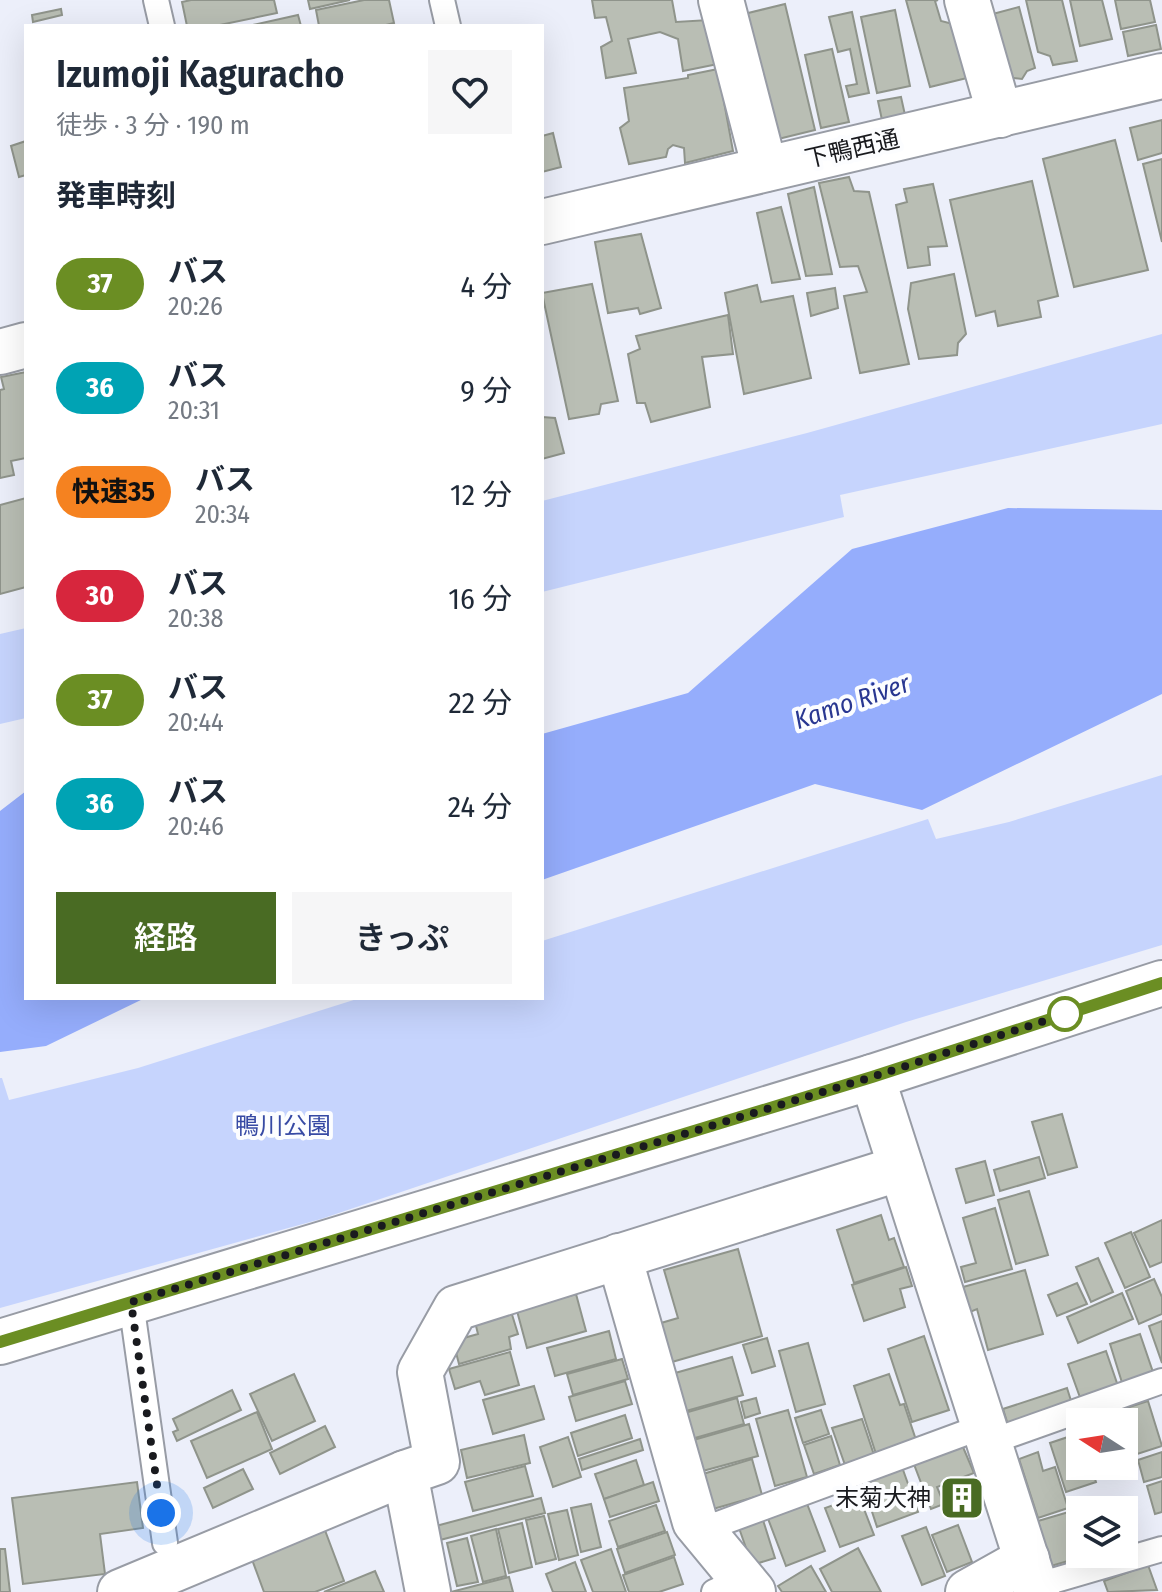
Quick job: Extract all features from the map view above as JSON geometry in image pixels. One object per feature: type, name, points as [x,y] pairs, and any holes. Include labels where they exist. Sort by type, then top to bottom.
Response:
[{"type":"street","points":[[721,0],[765,169]]},
{"type":"street","points":[[967,0],[1000,115]]},
{"type":"street","name":"下鴨西通","points":[[544,222],[1162,76]]},
{"type":"street","points":[[0,352],[24,346]]},
{"type":"street","points":[[0,1342],[872,1077],[1162,983]]},
{"type":"street","points":[[872,1077],[1033,1579],[968,1592]]},
{"type":"street","points":[[134,1589],[437,1462],[420,1372],[456,1308],[901,1168]]},
{"type":"street","points":[[619,1256],[695,1522],[736,1588]]},
{"type":"street","points":[[405,1473],[428,1592]]},
{"type":"lane","points":[[156,0],[162,24]]},
{"type":"lane","points":[[442,0],[448,24]]},
{"type":"lane","points":[[131,1302],[165,1543]]},
{"type":"lane","points":[[702,1530],[987,1434],[1162,1381]]},
{"type":"lane","points":[[1033,1579],[1162,1549]]},
{"type":"green space","points":[[1162,334],[1162,424],[840,495],[844,517],[544,592],[544,500],[807,433]]},
{"type":"green space","points":[[24,628],[24,718],[0,724],[0,634]]},
{"type":"green space","name":"鴨川公園","points":[[1162,775],[1162,945],[906,1022],[321,1219],[0,1308],[0,1078],[9,1100],[138,1068],[354,1000],[544,1000],[544,940],[928,819],[936,839],[1009,822]]},
{"type":"water","name":"Kamo River","points":[[1008,508],[1162,510],[1162,694],[922,810],[815,784],[544,879],[544,733],[688,693],[852,549]]},
{"type":"water","points":[[24,793],[24,1000],[141,1000],[46,1046],[0,1052],[0,811]]},
{"type":"building","points":[[274,0],[277,13],[225,24],[187,24],[182,2]]},
{"type":"building","points":[[308,0],[350,0],[310,9]]},
{"type":"building","points":[[364,0],[389,0],[394,23],[319,24],[316,10]]},
{"type":"building","points":[[592,0],[672,0],[676,22],[709,20],[718,64],[683,71],[678,39],[660,32],[628,39],[636,73],[606,78],[601,47],[612,41],[606,17],[595,18]]},
{"type":"building","points":[[906,0],[938,0],[935,1],[941,21],[953,24],[967,78],[930,87]]},
{"type":"building","points":[[1026,0],[1062,0],[1077,61],[1053,65],[1050,56],[1038,52]]},
{"type":"building","points":[[1070,0],[1102,0],[1112,39],[1080,46]]},
{"type":"building","points":[[1115,0],[1150,0],[1155,22],[1121,29]]},
{"type":"building","points":[[785,4],[815,130],[770,141],[740,15]]},
{"type":"building","points":[[1019,7],[1035,68],[1027,71],[1022,79],[1004,77],[989,15]]},
{"type":"building","points":[[61,9],[62,15],[33,22],[32,15]]},
{"type":"building","points":[[895,10],[910,86],[877,93],[861,17]]},
{"type":"building","points":[[852,12],[869,93],[849,97],[846,86],[857,84],[850,49],[838,52],[829,17]]},
{"type":"building","points":[[298,15],[300,24],[257,24]]},
{"type":"building","points":[[1156,25],[1161,49],[1128,56],[1123,32]]},
{"type":"building","points":[[832,49],[849,122],[821,128],[805,55]]},
{"type":"building","points":[[718,69],[733,151],[685,163],[684,148],[673,145],[666,157],[629,164],[620,128],[629,121],[624,88],[688,78],[688,75]]},
{"type":"building","points":[[901,97],[905,115],[882,120],[878,101]]},
{"type":"building","points":[[1162,120],[1162,153],[1138,160],[1130,128]]},
{"type":"building","points":[[553,133],[561,167],[544,171],[544,135]]},
{"type":"building","points":[[1115,140],[1148,270],[1074,287],[1043,159]]},
{"type":"building","points":[[24,142],[24,176],[19,177],[11,146]]},
{"type":"building","points":[[1162,159],[1162,242],[1143,164]]},
{"type":"building","points":[[849,177],[854,191],[869,192],[909,364],[860,373],[844,296],[867,292],[858,266],[840,267],[819,183]]},
{"type":"building","points":[[1032,181],[1058,296],[1038,301],[1041,317],[998,326],[995,311],[976,316],[950,200]]},
{"type":"building","points":[[933,184],[947,246],[928,247],[930,265],[908,268],[896,205],[907,202],[904,189]]},
{"type":"building","points":[[814,187],[832,274],[806,276],[788,194]]},
{"type":"building","points":[[781,207],[800,279],[772,283],[757,213]]},
{"type":"building","points":[[641,234],[661,308],[640,314],[638,308],[608,313],[595,242]]},
{"type":"building","points":[[954,274],[966,334],[958,343],[957,355],[919,359],[908,309],[911,283]]},
{"type":"building","points":[[592,284],[618,401],[601,404],[599,414],[569,419],[544,293]]},
{"type":"building","points":[[757,285],[761,302],[793,296],[811,378],[744,394],[725,293]]},
{"type":"building","points":[[835,288],[838,308],[811,316],[807,293]]},
{"type":"building","points":[[728,315],[733,354],[702,357],[710,407],[651,422],[645,403],[637,403],[628,354],[640,349],[636,336]]},
{"type":"building","points":[[24,372],[24,458],[11,461],[14,475],[0,478],[0,390],[4,389],[1,377]]},
{"type":"building","points":[[544,417],[555,418],[564,453],[544,458]]},
{"type":"building","points":[[24,499],[24,588],[0,594],[0,505]]},
{"type":"building","points":[[1062,1114],[1077,1167],[1048,1175],[1032,1122]]},
{"type":"building","points":[[1039,1157],[1045,1178],[1000,1191],[994,1170]]},
{"type":"building","points":[[985,1161],[994,1195],[966,1203],[956,1169]]},
{"type":"building","points":[[1029,1191],[1048,1255],[1016,1264],[998,1200]]},
{"type":"building","points":[[995,1208],[1012,1269],[965,1282],[961,1267],[976,1263],[963,1218]]},
{"type":"building","points":[[881,1215],[889,1240],[894,1238],[904,1267],[854,1283],[837,1230]]},
{"type":"building","points":[[1162,1220],[1162,1262],[1150,1267],[1134,1233]]},
{"type":"building","points":[[1131,1232],[1150,1277],[1125,1288],[1105,1243]]},
{"type":"building","points":[[738,1249],[762,1336],[672,1362],[661,1323],[678,1318],[664,1270]]},
{"type":"building","points":[[1098,1258],[1113,1292],[1091,1302],[1076,1267]]},
{"type":"building","points":[[906,1267],[912,1286],[900,1289],[905,1307],[864,1321],[852,1285]]},
{"type":"building","points":[[1025,1270],[1043,1334],[988,1350],[977,1309],[970,1312],[963,1287]]},
{"type":"building","points":[[1154,1279],[1162,1297],[1162,1314],[1139,1324],[1126,1291]]},
{"type":"building","points":[[1077,1283],[1087,1304],[1057,1316],[1048,1295]]},
{"type":"building","points":[[1122,1293],[1133,1319],[1078,1343],[1067,1317]]},
{"type":"building","points":[[576,1294],[586,1331],[527,1348],[517,1311]]},
{"type":"building","points":[[510,1308],[518,1334],[509,1337],[511,1349],[459,1364],[453,1341],[478,1334],[474,1318]]},
{"type":"building","points":[[1162,1321],[1162,1363],[1149,1326]]},
{"type":"building","points":[[609,1331],[616,1359],[555,1376],[547,1348]]},
{"type":"building","points":[[1140,1334],[1155,1378],[1124,1389],[1110,1344]]},
{"type":"building","points":[[924,1336],[949,1410],[912,1422],[888,1349]]},
{"type":"building","points":[[767,1338],[775,1366],[752,1373],[743,1345]]},
{"type":"building","points":[[808,1343],[825,1404],[796,1412],[779,1351]]},
{"type":"building","points":[[1106,1351],[1119,1389],[1082,1403],[1068,1364]]},
{"type":"building","points":[[510,1352],[519,1385],[485,1395],[480,1381],[455,1389],[449,1369]]},
{"type":"building","points":[[732,1357],[743,1395],[679,1413],[668,1375]]},
{"type":"building","points":[[622,1359],[628,1379],[573,1395],[567,1374]]},
{"type":"building","points":[[294,1374],[315,1421],[272,1441],[250,1394]]},
{"type":"building","points":[[889,1374],[900,1405],[904,1404],[916,1440],[876,1454],[854,1386]]},
{"type":"building","points":[[625,1381],[632,1404],[576,1421],[569,1397]]},
{"type":"building","points":[[534,1386],[544,1419],[493,1434],[483,1400]]},
{"type":"building","points":[[1067,1388],[1073,1407],[1009,1428],[1003,1409]]},
{"type":"building","points":[[232,1390],[241,1410],[177,1441],[173,1432],[178,1430],[173,1419]]},
{"type":"building","points":[[737,1398],[744,1424],[688,1440],[681,1414]]},
{"type":"building","points":[[756,1398],[760,1413],[745,1418],[741,1402]]},
{"type":"building","points":[[1148,1401],[1162,1446],[1138,1454],[1138,1408],[1126,1408]]},
{"type":"building","points":[[788,1410],[807,1477],[775,1486],[756,1419]]},
{"type":"building","points":[[821,1410],[829,1434],[803,1443],[795,1418]]},
{"type":"building","points":[[257,1412],[272,1449],[207,1478],[191,1441]]},
{"type":"building","points":[[625,1415],[632,1438],[578,1456],[571,1433]]},
{"type":"building","points":[[862,1419],[874,1455],[845,1465],[832,1428]]},
{"type":"building","points":[[749,1424],[758,1456],[699,1472],[690,1441]]},
{"type":"building","points":[[325,1426],[335,1447],[280,1474],[270,1453]]},
{"type":"building","points":[[524,1435],[530,1463],[467,1478],[461,1450]]},
{"type":"building","points":[[831,1436],[840,1465],[814,1474],[804,1445]]},
{"type":"building","points":[[568,1437],[581,1477],[553,1487],[540,1447]]},
{"type":"building","points":[[1066,1438],[1066,1480],[1096,1482],[1066,1492],[1050,1443]]},
{"type":"building","points":[[640,1439],[643,1450],[582,1470],[579,1459]]},
{"type":"building","points":[[960,1440],[974,1473],[937,1487],[944,1504],[931,1509],[912,1459]]},
{"type":"building","points":[[1038,1452],[1043,1471],[1055,1467],[1066,1509],[1038,1518],[1019,1459]]},
{"type":"building","points":[[1162,1452],[1162,1477],[1144,1482],[1138,1460]]},
{"type":"building","points":[[752,1459],[762,1495],[713,1509],[703,1474]]},
{"type":"building","points":[[636,1460],[644,1485],[604,1499],[595,1474]]},
{"type":"building","points":[[525,1466],[533,1496],[473,1511],[465,1482]]},
{"type":"building","points":[[902,1467],[918,1512],[877,1527],[862,1481]]},
{"type":"building","points":[[243,1469],[253,1489],[213,1508],[204,1488]]},
{"type":"building","points":[[1162,1481],[1162,1512],[1155,1514],[1147,1486]]},
{"type":"building","points":[[137,1482],[143,1528],[100,1534],[105,1574],[23,1584],[12,1498]]},
{"type":"building","points":[[653,1482],[659,1501],[610,1517],[604,1499]]},
{"type":"building","name":"末菊大神","points":[[967,1486],[973,1503],[957,1509],[951,1492]]},
{"type":"building","points":[[859,1496],[874,1535],[840,1547],[825,1508]]},
{"type":"building","points":[[541,1498],[545,1513],[440,1540],[436,1526]]},
{"type":"building","points":[[806,1501],[825,1551],[786,1566],[767,1516]]},
{"type":"building","points":[[591,1504],[601,1547],[581,1552],[571,1508]]},
{"type":"building","points":[[656,1505],[665,1531],[618,1547],[609,1521]]},
{"type":"building","points":[[567,1510],[578,1555],[559,1560],[548,1514]]},
{"type":"building","points":[[1066,1513],[1066,1562],[1051,1566],[1038,1521]]},
{"type":"building","points":[[544,1516],[556,1559],[536,1564],[526,1520]]},
{"type":"building","points":[[763,1520],[775,1558],[752,1565],[739,1528]]},
{"type":"building","points":[[522,1523],[532,1567],[509,1573],[498,1529]]},
{"type":"building","points":[[323,1525],[344,1581],[315,1592],[264,1592],[250,1554]]},
{"type":"building","points":[[958,1525],[972,1562],[947,1572],[932,1535]]},
{"type":"building","points":[[926,1527],[945,1576],[922,1585],[902,1536]]},
{"type":"building","points":[[496,1529],[506,1576],[483,1582],[471,1536]]},
{"type":"building","points":[[667,1532],[675,1555],[625,1573],[617,1549]]},
{"type":"building","points":[[467,1538],[478,1582],[457,1586],[447,1543]]},
{"type":"building","points":[[858,1548],[881,1592],[832,1592],[820,1569]]},
{"type":"building","points":[[0,1549],[5,1549],[10,1592],[0,1592]]},
{"type":"building","points":[[611,1549],[626,1592],[593,1592],[581,1560]]},
{"type":"building","points":[[674,1557],[683,1584],[659,1592],[629,1592],[623,1575]]},
{"type":"building","points":[[575,1562],[586,1592],[553,1592],[546,1574]]},
{"type":"building","points":[[1148,1565],[1157,1590],[1108,1592],[1104,1581]]},
{"type":"building","points":[[811,1566],[826,1592],[782,1592],[778,1586]]},
{"type":"building","points":[[375,1571],[384,1592],[324,1592]]},
{"type":"building","points":[[509,1577],[513,1592],[451,1592]]},
{"type":"bus line","name":"37","points":[[0,1342],[872,1077],[1162,983]]},
{"type":"place","name":"末菊大神","points":[[962,1498]]},
{"type":"route","points":[[161,1513],[131,1302],[872,1077],[1075,1011],[1065,1014]]}]
